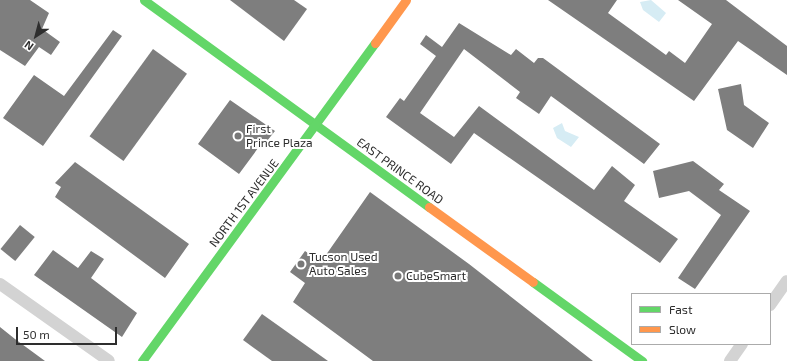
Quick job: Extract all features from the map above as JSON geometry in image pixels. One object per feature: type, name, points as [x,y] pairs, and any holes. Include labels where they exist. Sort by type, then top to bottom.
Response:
[{"type":"main road","name":"EAST PRINCE ROAD","points":[[144,0],[642,361]]},
{"type":"main road","name":"NORTH 1ST AVENUE","points":[[142,361],[317,125],[406,0]]},
{"type":"street","points":[[771,304],[787,282]]},
{"type":"street","points":[[0,284],[109,361]]},
{"type":"street","points":[[730,361],[741,345]]},
{"type":"water","points":[[651,0],[666,13],[659,22],[643,10],[640,2]]},
{"type":"water","points":[[562,123],[565,131],[579,137],[571,147],[557,138],[553,128]]},
{"type":"building","points":[[0,0],[30,0],[49,13],[42,29],[60,42],[51,55],[39,47],[25,66],[0,50]]},
{"type":"building","points":[[230,0],[294,0],[307,9],[284,41]]},
{"type":"building","points":[[548,0],[617,0],[608,13],[666,55],[669,51],[685,63],[712,24],[678,0],[726,0],[787,46],[787,75],[738,41],[694,101]]},
{"type":"building","points":[[459,23],[511,55],[516,49],[534,63],[538,58],[543,58],[660,144],[644,164],[551,96],[539,114],[516,98],[520,92],[464,49],[420,113],[454,137],[479,106],[594,190],[612,166],[635,185],[624,201],[678,239],[660,263],[474,133],[451,164],[386,117],[400,98],[404,101],[436,56],[420,44],[426,35],[442,47]]},
{"type":"building","points":[[113,30],[122,36],[43,146],[3,118],[34,75],[64,96]]},
{"type":"building","points":[[153,49],[187,74],[123,161],[90,136]]},
{"type":"building","points":[[741,84],[744,105],[769,123],[753,148],[727,130],[718,89]]},
{"type":"building","name":"First Prince Plaza","points":[[230,100],[275,131],[267,141],[264,140],[239,174],[198,144]]},
{"type":"building","points":[[693,161],[724,184],[719,190],[750,211],[695,289],[678,278],[721,215],[689,191],[659,198],[653,171]]},
{"type":"building","points":[[75,162],[189,244],[165,278],[55,197],[61,187],[55,183]]},
{"type":"building","name":"CubeSmart","points":[[370,192],[469,264],[593,361],[373,361],[293,302],[305,283],[290,272],[305,251],[321,262]]},
{"type":"building","points":[[20,225],[35,237],[15,261],[0,249]]},
{"type":"building","points":[[53,250],[78,268],[91,251],[104,259],[91,278],[137,313],[122,337],[34,275]]},
{"type":"building","points":[[262,314],[328,361],[272,361],[243,340]]},
{"type":"building","points":[[0,327],[15,339],[45,361],[0,361]]},
{"type":"traffic: fast","points":[[144,0],[429,207]]},
{"type":"traffic: fast","points":[[142,361],[375,43]]},
{"type":"traffic: fast","points":[[533,282],[642,361]]},
{"type":"traffic: slow","points":[[375,43],[406,0]]},
{"type":"traffic: slow","points":[[429,207],[533,282]]},
{"type":"place","name":"First Prince Plaza","points":[[238,136]]},
{"type":"place","name":"Tucson Used Auto Sales","points":[[301,264]]},
{"type":"place","name":"CubeSmart","points":[[398,276]]}]
